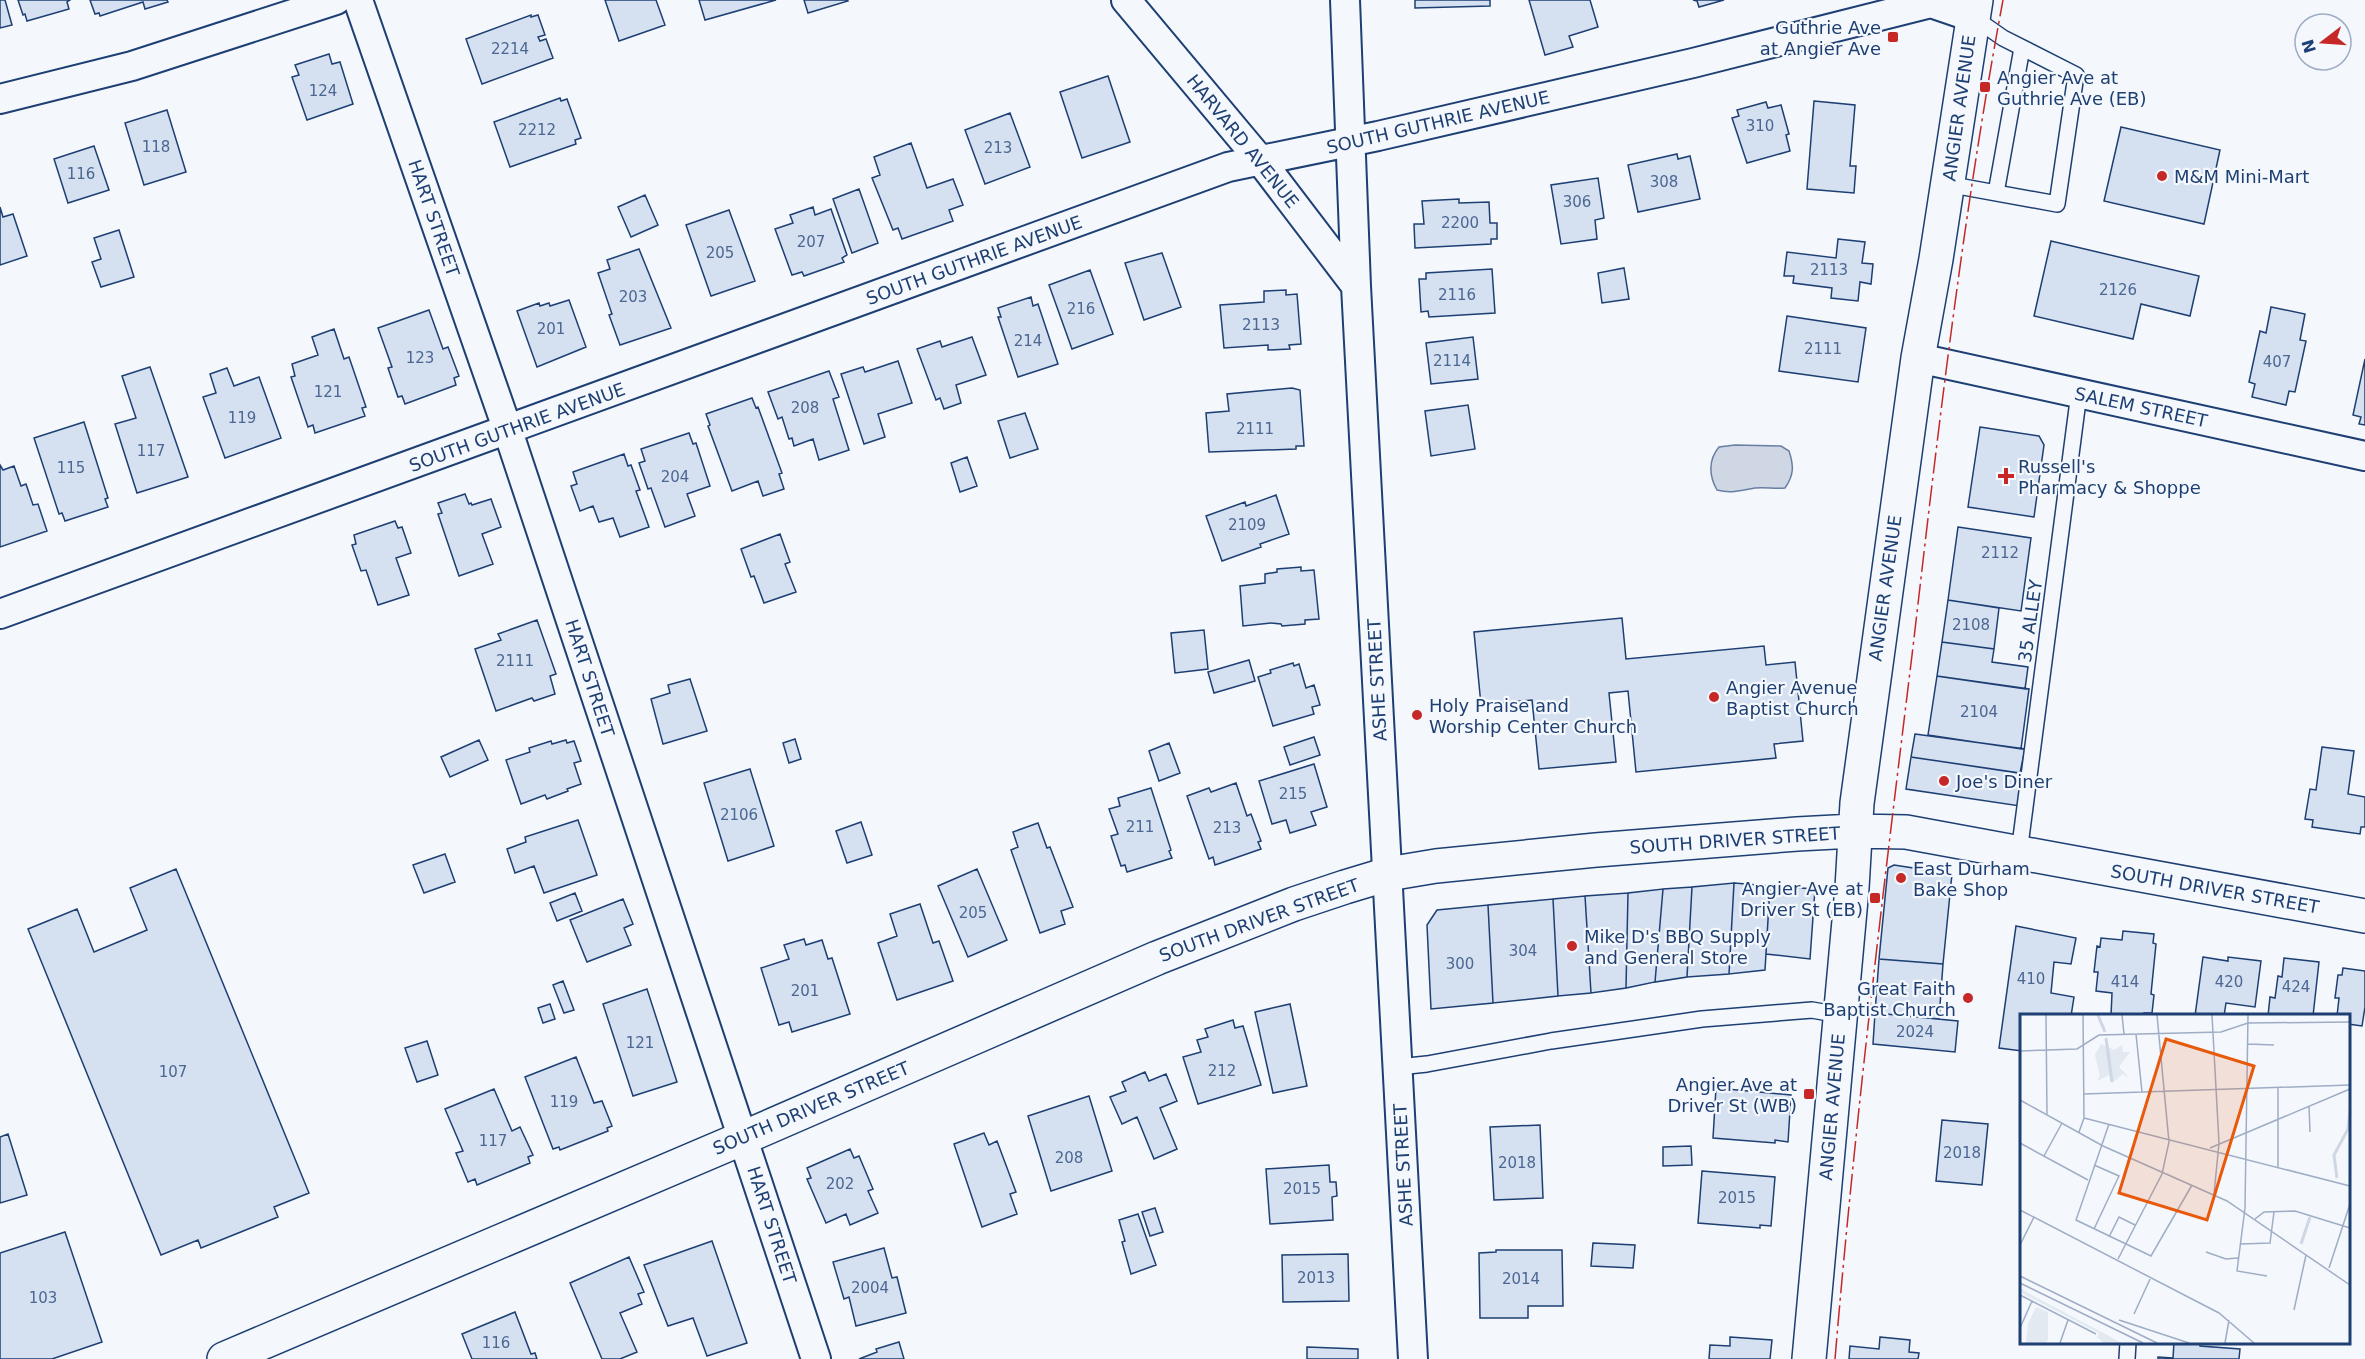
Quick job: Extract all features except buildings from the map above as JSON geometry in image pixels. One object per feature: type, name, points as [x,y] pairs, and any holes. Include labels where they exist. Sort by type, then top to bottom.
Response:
[{"type":"street","points":[[0,99],[132,66],[336,0]]},
{"type":"street","name":"HART STREET","points":[[358,0],[508,430],[816,1359]]},
{"type":"street","name":"HARVARD AVENUE","points":[[1126,0],[1260,160],[1356,286]]},
{"type":"street","name":"ASHE STREET","points":[[1345,0],[1356,286],[1413,1359]]},
{"type":"street","name":"SOUTH GUTHRIE AVENUE","points":[[0,614],[1228,167],[1350,142],[1693,63],[1931,3],[1974,8]]},
{"type":"street","name":"ANGIER AVENUE","points":[[1809,1359],[1852,888],[1854,831],[1887,570],[1974,8]]},
{"type":"street","name":"SALEM STREET","points":[[1918,358],[2365,456]]},
{"type":"street","name":"SOUTH DRIVER STREET","points":[[224,1359],[743,1138],[1157,958],[1294,903],[1388,874],[1436,866],[1596,850],[1854,831],[1906,832],[2365,916]]},
{"type":"lane","points":[[1947,184],[2057,204],[2076,75],[2003,38],[1974,8]]},
{"type":"lane","points":[[1996,193],[2022,48]]},
{"type":"lane","name":"35 ALLEY","points":[[2019,854],[2079,393]]},
{"type":"lane","points":[[1398,1067],[1427,1064],[1551,1041],[1702,1019],[1812,1010],[1840,1015]]},
{"type":"lane","points":[[2127,1359],[2128,1344]]},
{"type":"shaded area","points":[[1781,446],[1789,451],[1792,470],[1785,488],[1755,488],[1732,492],[1717,490],[1711,474],[1711,463],[1715,452],[1719,447]]},
{"type":"power","points":[[1835,1359],[1871,1003],[1942,404],[1976,161],[2003,0]]},
{"type":"place","name":"Guthrie Ave at Angier Ave","points":[[1893,37]]},
{"type":"place","name":"Angier Ave at Guthrie Ave (EB)","points":[[1985,87]]},
{"type":"place","name":"M&M Mini-Mart","points":[[2162,176]]},
{"type":"place","name":"Russell's Pharmacy & Shoppe","points":[[2006,476]]},
{"type":"place","name":"Angier Avenue Baptist Church","points":[[1714,697]]},
{"type":"place","name":"Holy Praise and Worship Center Church","points":[[1417,715]]},
{"type":"place","name":"Joe's Diner","points":[[1944,781]]},
{"type":"place","name":"East Durham Bake Shop","points":[[1901,878]]},
{"type":"place","name":"Angier Ave at Driver St (EB)","points":[[1875,898]]},
{"type":"place","name":"Mike D's BBQ Supply and General Store","points":[[1572,946]]},
{"type":"place","name":"Great Faith Baptist Church","points":[[1968,998]]},
{"type":"place","name":"Angier Ave at Driver St (WB)","points":[[1809,1094]]}]
